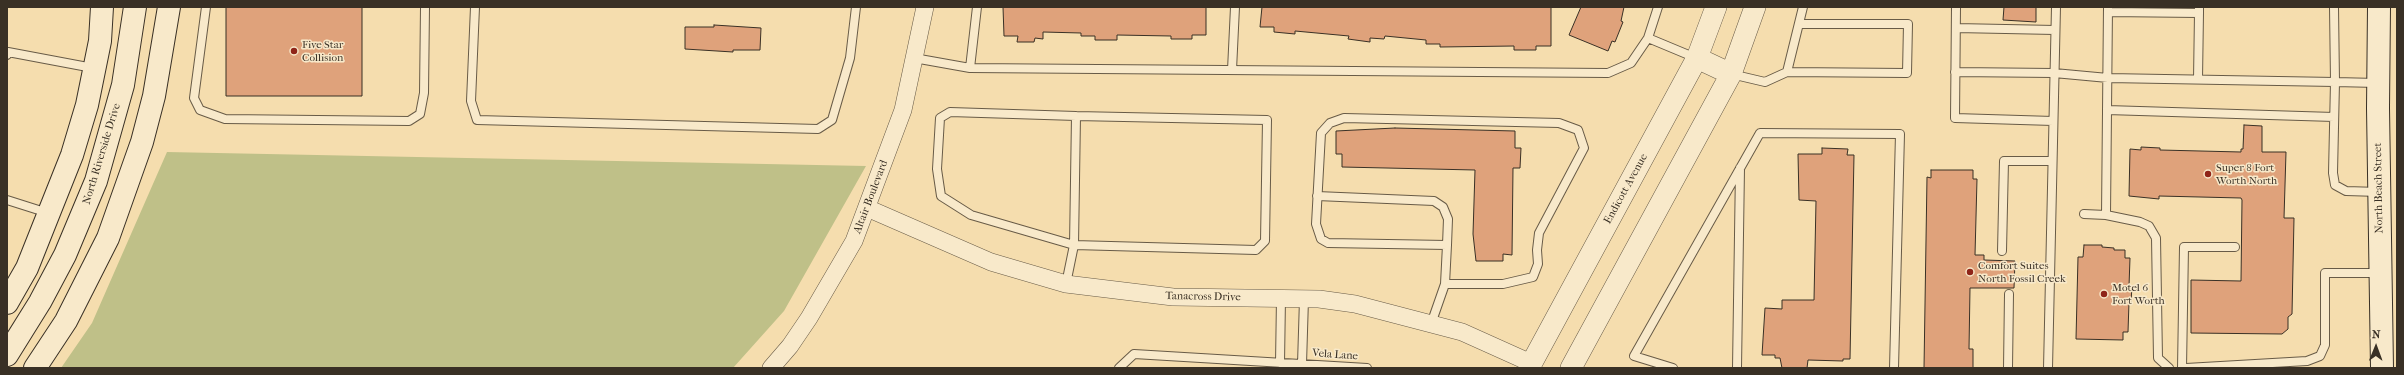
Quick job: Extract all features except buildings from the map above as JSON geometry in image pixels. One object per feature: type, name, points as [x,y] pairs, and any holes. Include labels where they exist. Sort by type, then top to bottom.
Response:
[{"type":"main road","points":[[7,303],[27,268],[72,155],[87,105],[100,41],[102,7]]},
{"type":"main road","name":"North Riverside Drive","points":[[7,355],[40,302],[65,256],[96,181],[123,85],[135,7]]},
{"type":"main road","points":[[35,368],[66,321],[108,238],[142,142],[154,96],[169,7]]},
{"type":"main road","name":"North Beach Street","points":[[2379,7],[2378,83],[2382,368]]},
{"type":"street","name":"Altair Boulevard","points":[[771,368],[809,318],[854,241],[904,110],[924,7]]},
{"type":"street","name":"Endicott Avenue","points":[[1534,366],[1697,58],[1716,7]]},
{"type":"street","points":[[1571,368],[1732,74],[1755,7]]},
{"type":"street","points":[[1697,58],[1732,74]]},
{"type":"street","name":"Tanacross Drive","points":[[867,208],[991,262],[1066,284],[1173,297],[1281,298],[1355,304],[1462,332],[1534,366]]},
{"type":"lane","points":[[206,7],[194,98],[200,110],[225,119],[401,120],[409,120],[420,114],[424,93],[425,7]]},
{"type":"lane","points":[[475,7],[471,101],[477,120],[818,129],[832,120],[850,58],[856,7]]},
{"type":"lane","points":[[970,68],[977,7]]},
{"type":"lane","points":[[1232,70],[1236,7]]},
{"type":"lane","points":[[914,58],[970,68],[1608,73],[1632,63],[1648,38],[1658,7]]},
{"type":"lane","points":[[1787,72],[1803,7]]},
{"type":"lane","points":[[1956,7],[1955,118],[2053,121]]},
{"type":"lane","points":[[2048,368],[2056,7]]},
{"type":"lane","points":[[2334,7],[2335,82],[2333,173],[2335,185],[2346,191],[2379,192]]},
{"type":"lane","points":[[2106,215],[2108,10],[2199,10],[2198,79]]},
{"type":"lane","points":[[1732,74],[1765,82],[1787,72],[1907,73],[1908,24],[1799,24]]},
{"type":"lane","points":[[1956,28],[2055,30]]},
{"type":"lane","points":[[1648,38],[1697,58]]},
{"type":"lane","points":[[7,52],[94,68]]},
{"type":"lane","points":[[1955,72],[2054,73],[2108,78],[2378,83]]},
{"type":"lane","points":[[2107,110],[2334,117]]},
{"type":"lane","points":[[950,112],[1076,116],[1267,120],[1265,241],[1256,250],[1074,245],[971,215],[941,196],[937,169],[940,118],[950,112]]},
{"type":"lane","points":[[1066,284],[1074,245],[1076,116]]},
{"type":"lane","points":[[1445,284],[1503,284],[1533,277],[1538,264],[1537,250],[1540,233],[1584,148],[1578,130],[1559,123],[1344,118],[1330,123],[1321,133],[1316,224],[1321,239],[1328,243],[1447,245]]},
{"type":"lane","points":[[1673,368],[1634,356],[1760,132],[1900,134],[1894,368]]},
{"type":"lane","points":[[2002,251],[2004,161],[2052,161]]},
{"type":"lane","points":[[1737,368],[1740,167]]},
{"type":"lane","points":[[1317,196],[1434,202],[1443,207],[1448,219],[1445,284],[1431,324]]},
{"type":"lane","points":[[7,200],[49,213]]},
{"type":"lane","points":[[2084,214],[2106,215],[2140,222],[2149,226],[2156,238],[2158,358],[2169,368]]},
{"type":"lane","points":[[2182,368],[2184,247],[2235,247]]},
{"type":"lane","points":[[2186,368],[2307,361],[2320,356],[2325,345],[2326,273],[2380,273]]},
{"type":"lane","points":[[2008,368],[2009,294]]},
{"type":"lane","points":[[1280,363],[1281,298]]},
{"type":"lane","points":[[1302,364],[1304,299]]},
{"type":"lane","name":"Vela Lane","points":[[1120,368],[1134,354],[1367,368]]},
{"type":"green space","points":[[167,152],[866,166],[784,311],[733,368],[61,368],[92,323]]},
{"type":"place","name":"Five Star Collision","points":[[294,51]]},
{"type":"place","name":"Super 8 Fort Worth North","points":[[2208,174]]},
{"type":"place","name":"Comfort Suites North Fossil Creek","points":[[1970,272]]},
{"type":"place","name":"Motel 6 Fort Worth","points":[[2104,294]]}]
